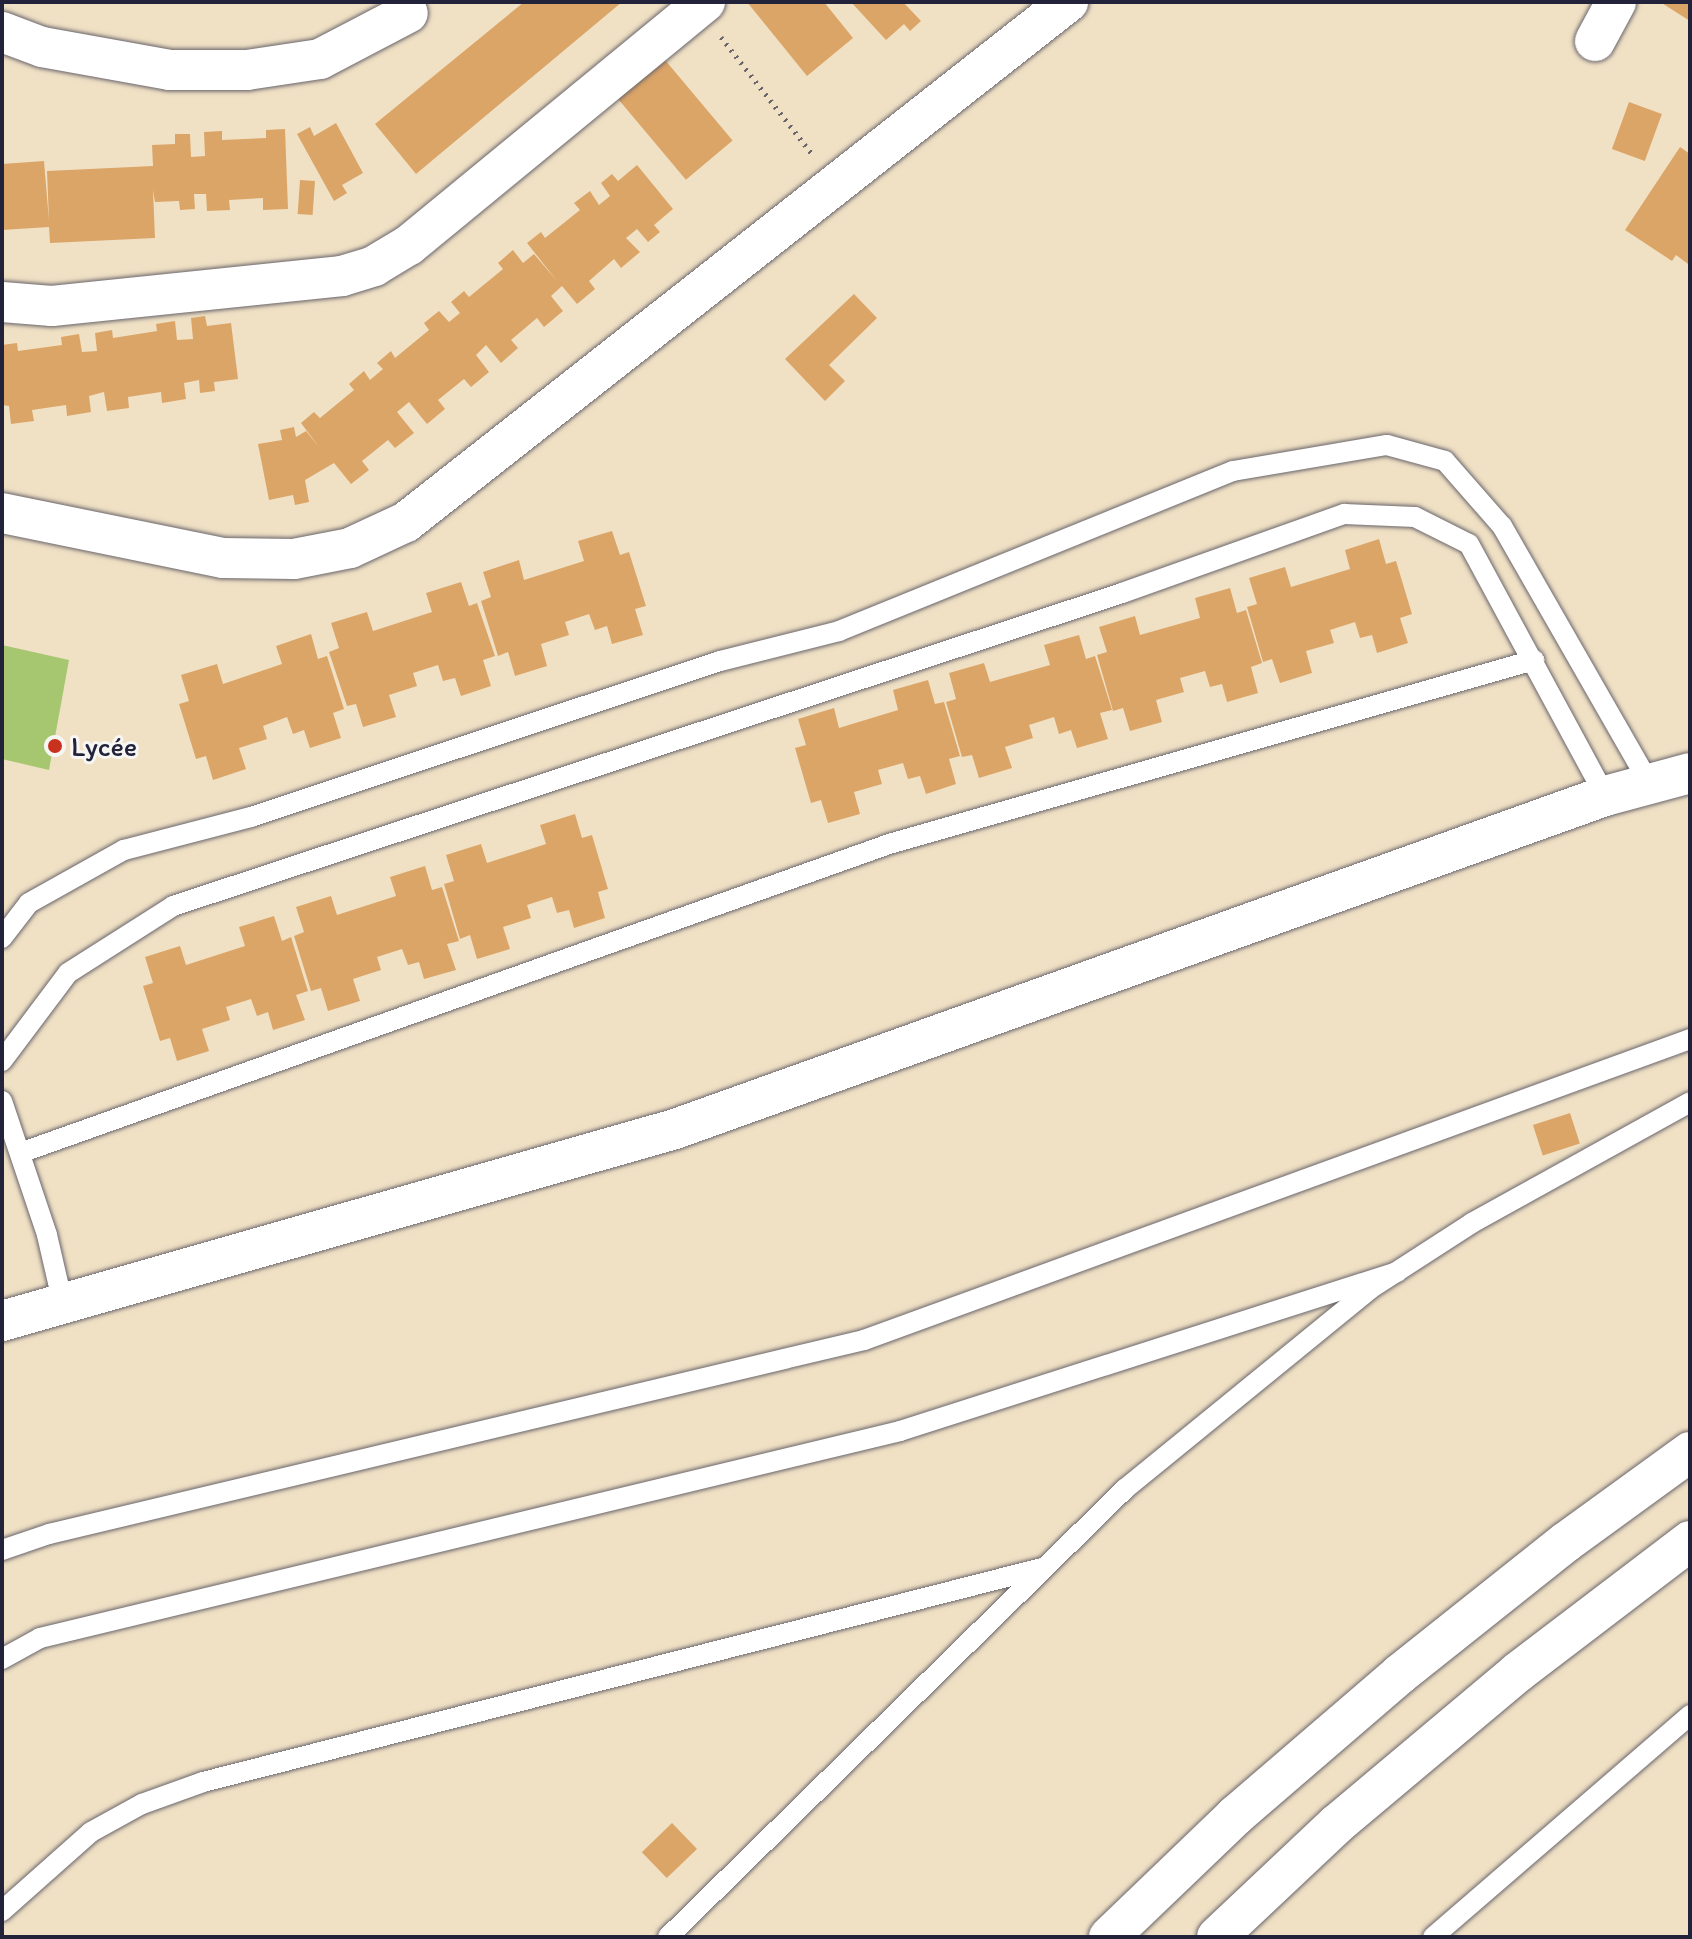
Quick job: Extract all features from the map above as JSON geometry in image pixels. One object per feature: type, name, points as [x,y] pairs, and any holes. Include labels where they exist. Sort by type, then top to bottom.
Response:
[{"type":"street","points":[[2,513],[223,558],[294,559],[350,548],[406,522],[839,187],[1068,2]]},
{"type":"street","points":[[1595,41],[1616,2]]},
{"type":"street","points":[[2,302],[52,306],[342,276],[374,266],[409,245],[701,5]]},
{"type":"street","points":[[2,32],[42,47],[170,70],[247,70],[320,59],[408,13]]},
{"type":"street","points":[[2,1321],[62,1300],[675,1129],[1605,796],[1690,773]]},
{"type":"street","points":[[1109,1937],[1235,1816],[1400,1674],[1566,1542],[1690,1452]]},
{"type":"street","points":[[1217,1937],[1337,1824],[1518,1672],[1690,1541]]},
{"type":"lane","points":[[2,938],[29,903],[124,850],[251,817],[720,661],[839,631],[1233,471],[1387,445],[1445,461],[1502,526],[1649,783]]},
{"type":"lane","points":[[2,1061],[68,973],[173,906],[1122,593],[1344,514],[1415,517],[1469,544],[1605,796]]},
{"type":"lane","points":[[20,1153],[889,844],[1534,660]]},
{"type":"lane","points":[[2,1550],[64,1530],[864,1340],[1690,1039]]},
{"type":"lane","points":[[2,1101],[62,1300]]},
{"type":"lane","points":[[668,1937],[1125,1489],[1397,1272],[1472,1223],[1690,1102]]},
{"type":"lane","points":[[2,1659],[40,1638],[900,1431],[1397,1272]]},
{"type":"lane","points":[[2,1911],[91,1832],[142,1804],[203,1782],[1044,1567]]},
{"type":"lane","points":[[1433,1937],[1690,1715]]},
{"type":"path","points":[[701,5],[839,187]]},
{"type":"green space","points":[[2,645],[69,660],[49,770],[2,759]]},
{"type":"building","points":[[524,2],[622,2],[416,174],[375,124]]},
{"type":"building","points":[[747,2],[824,2],[853,38],[807,76]]},
{"type":"building","points":[[851,2],[903,2],[921,21],[910,31],[904,24],[886,40]]},
{"type":"building","points":[[1660,2],[1690,2],[1690,21]]},
{"type":"building","points":[[660,54],[733,141],[686,180],[613,93]]},
{"type":"building","points":[[1629,102],[1662,114],[1645,161],[1612,149]]},
{"type":"building","points":[[336,123],[363,173],[342,185],[347,193],[334,201],[297,134],[310,127],[314,136]]},
{"type":"building","points":[[285,129],[288,209],[263,210],[263,198],[229,200],[230,210],[207,211],[206,194],[194,194],[195,209],[180,210],[179,201],[155,202],[153,190],[155,238],[50,243],[49,227],[2,230],[2,164],[44,161],[49,221],[47,171],[153,166],[152,145],[175,144],[175,134],[190,134],[191,157],[205,156],[204,132],[222,131],[222,140],[266,138],[266,130]]},
{"type":"building","points":[[1680,147],[1690,154],[1688,264],[1676,255],[1672,261],[1625,230]]},
{"type":"building","points":[[637,165],[673,209],[654,225],[660,232],[648,242],[637,229],[626,238],[640,252],[621,268],[614,259],[589,281],[595,289],[577,304],[562,286],[551,296],[563,311],[544,327],[537,318],[511,340],[518,348],[501,363],[486,345],[476,355],[489,372],[471,387],[464,379],[438,400],[445,409],[427,424],[409,402],[397,412],[414,433],[395,448],[388,440],[362,461],[369,470],[351,484],[334,463],[305,480],[309,502],[295,505],[293,495],[269,500],[258,444],[282,440],[280,430],[294,427],[296,437],[306,431],[319,447],[301,423],[314,412],[320,418],[354,390],[349,384],[364,371],[370,380],[383,369],[377,363],[391,351],[395,358],[429,330],[424,323],[439,311],[449,322],[460,313],[451,302],[464,291],[469,297],[503,269],[498,263],[513,250],[523,263],[534,254],[557,281],[527,243],[541,232],[545,238],[580,210],[574,203],[590,191],[599,205],[610,196],[601,183],[612,174],[618,181]]},
{"type":"building","points":[[300,180],[315,181],[313,215],[298,214]]},
{"type":"building","points":[[854,294],[877,318],[829,365],[845,381],[825,401],[785,359]]},
{"type":"building","points":[[205,316],[207,326],[231,323],[238,379],[214,382],[215,391],[200,393],[199,380],[184,383],[186,399],[162,403],[161,392],[128,397],[129,408],[107,411],[104,392],[89,396],[91,412],[67,416],[66,405],[32,410],[34,421],[11,424],[9,406],[2,405],[2,345],[17,343],[18,351],[62,345],[61,337],[79,334],[82,352],[97,351],[95,333],[112,330],[113,338],[157,331],[156,324],[175,321],[177,340],[193,339],[191,318]]},
{"type":"building","points":[[612,531],[620,555],[629,552],[646,606],[635,609],[643,635],[612,644],[607,626],[595,630],[589,614],[565,622],[569,635],[541,644],[547,666],[515,676],[508,652],[498,656],[481,601],[491,597],[483,572],[519,560],[524,580],[584,561],[578,541]]},
{"type":"building","points":[[1379,539],[1386,564],[1396,561],[1412,614],[1400,618],[1408,643],[1377,653],[1372,635],[1360,638],[1355,622],[1330,630],[1334,643],[1306,651],[1312,673],[1280,683],[1272,659],[1263,662],[1247,607],[1257,604],[1249,578],[1285,567],[1291,587],[1350,569],[1345,550]]},
{"type":"building","points":[[461,582],[469,606],[477,603],[495,656],[483,660],[491,686],[461,696],[455,678],[443,681],[438,665],[413,673],[417,686],[389,695],[396,717],[363,727],[356,704],[347,706],[329,652],[339,648],[331,623],[367,612],[373,631],[432,612],[426,593]]},
{"type":"building","points":[[1230,588],[1237,613],[1246,610],[1262,663],[1251,667],[1258,693],[1227,702],[1222,684],[1210,687],[1205,671],[1180,678],[1184,692],[1156,700],[1162,722],[1130,731],[1123,708],[1113,711],[1097,655],[1107,652],[1099,627],[1135,616],[1140,635],[1200,618],[1195,598]]},
{"type":"building","points":[[311,634],[318,659],[327,656],[344,709],[333,713],[341,738],[310,748],[304,730],[293,734],[287,717],[263,726],[267,739],[239,748],[246,769],[213,780],[206,756],[196,759],[179,704],[189,701],[181,675],[217,664],[223,684],[282,664],[276,646]]},
{"type":"building","points":[[1079,635],[1086,659],[1095,656],[1112,710],[1100,713],[1108,739],[1077,748],[1071,730],[1059,734],[1054,717],[1029,725],[1033,738],[1005,747],[1012,768],[979,778],[972,755],[962,757],[946,702],[956,699],[949,673],[984,663],[990,682],[1050,665],[1044,645]]},
{"type":"building","points":[[928,680],[935,704],[944,702],[960,756],[949,759],[956,784],[926,794],[920,776],[908,779],[903,763],[878,770],[882,784],[854,792],[860,814],[828,823],[821,800],[811,803],[795,748],[806,745],[798,719],[834,708],[839,728],[898,710],[893,690]]},
{"type":"building","points":[[575,814],[582,838],[592,835],[608,889],[598,892],[605,918],[574,928],[569,910],[557,913],[552,897],[527,905],[531,918],[503,927],[510,949],[477,959],[470,935],[460,939],[444,884],[454,881],[446,855],[481,844],[487,863],[546,844],[540,825]]},
{"type":"building","points":[[425,866],[432,890],[442,887],[459,941],[447,944],[456,970],[424,979],[419,962],[408,965],[402,949],[377,957],[381,970],[353,979],[360,1001],[328,1011],[321,988],[311,991],[294,936],[304,932],[296,907],[331,896],[337,915],[396,896],[390,877]]},
{"type":"building","points":[[274,916],[282,941],[291,937],[308,991],[296,995],[305,1020],[273,1030],[268,1012],[257,1016],[251,999],[226,1007],[230,1020],[202,1029],[209,1051],[177,1061],[170,1038],[160,1041],[143,986],[153,983],[145,957],[180,946],[186,965],[245,946],[239,927]]},
{"type":"building","points":[[1570,1113],[1580,1143],[1543,1155],[1533,1125]]},
{"type":"building","points":[[672,1823],[697,1849],[667,1878],[642,1852]]},
{"type":"place","name":"Lycée","points":[[55,746]]}]
